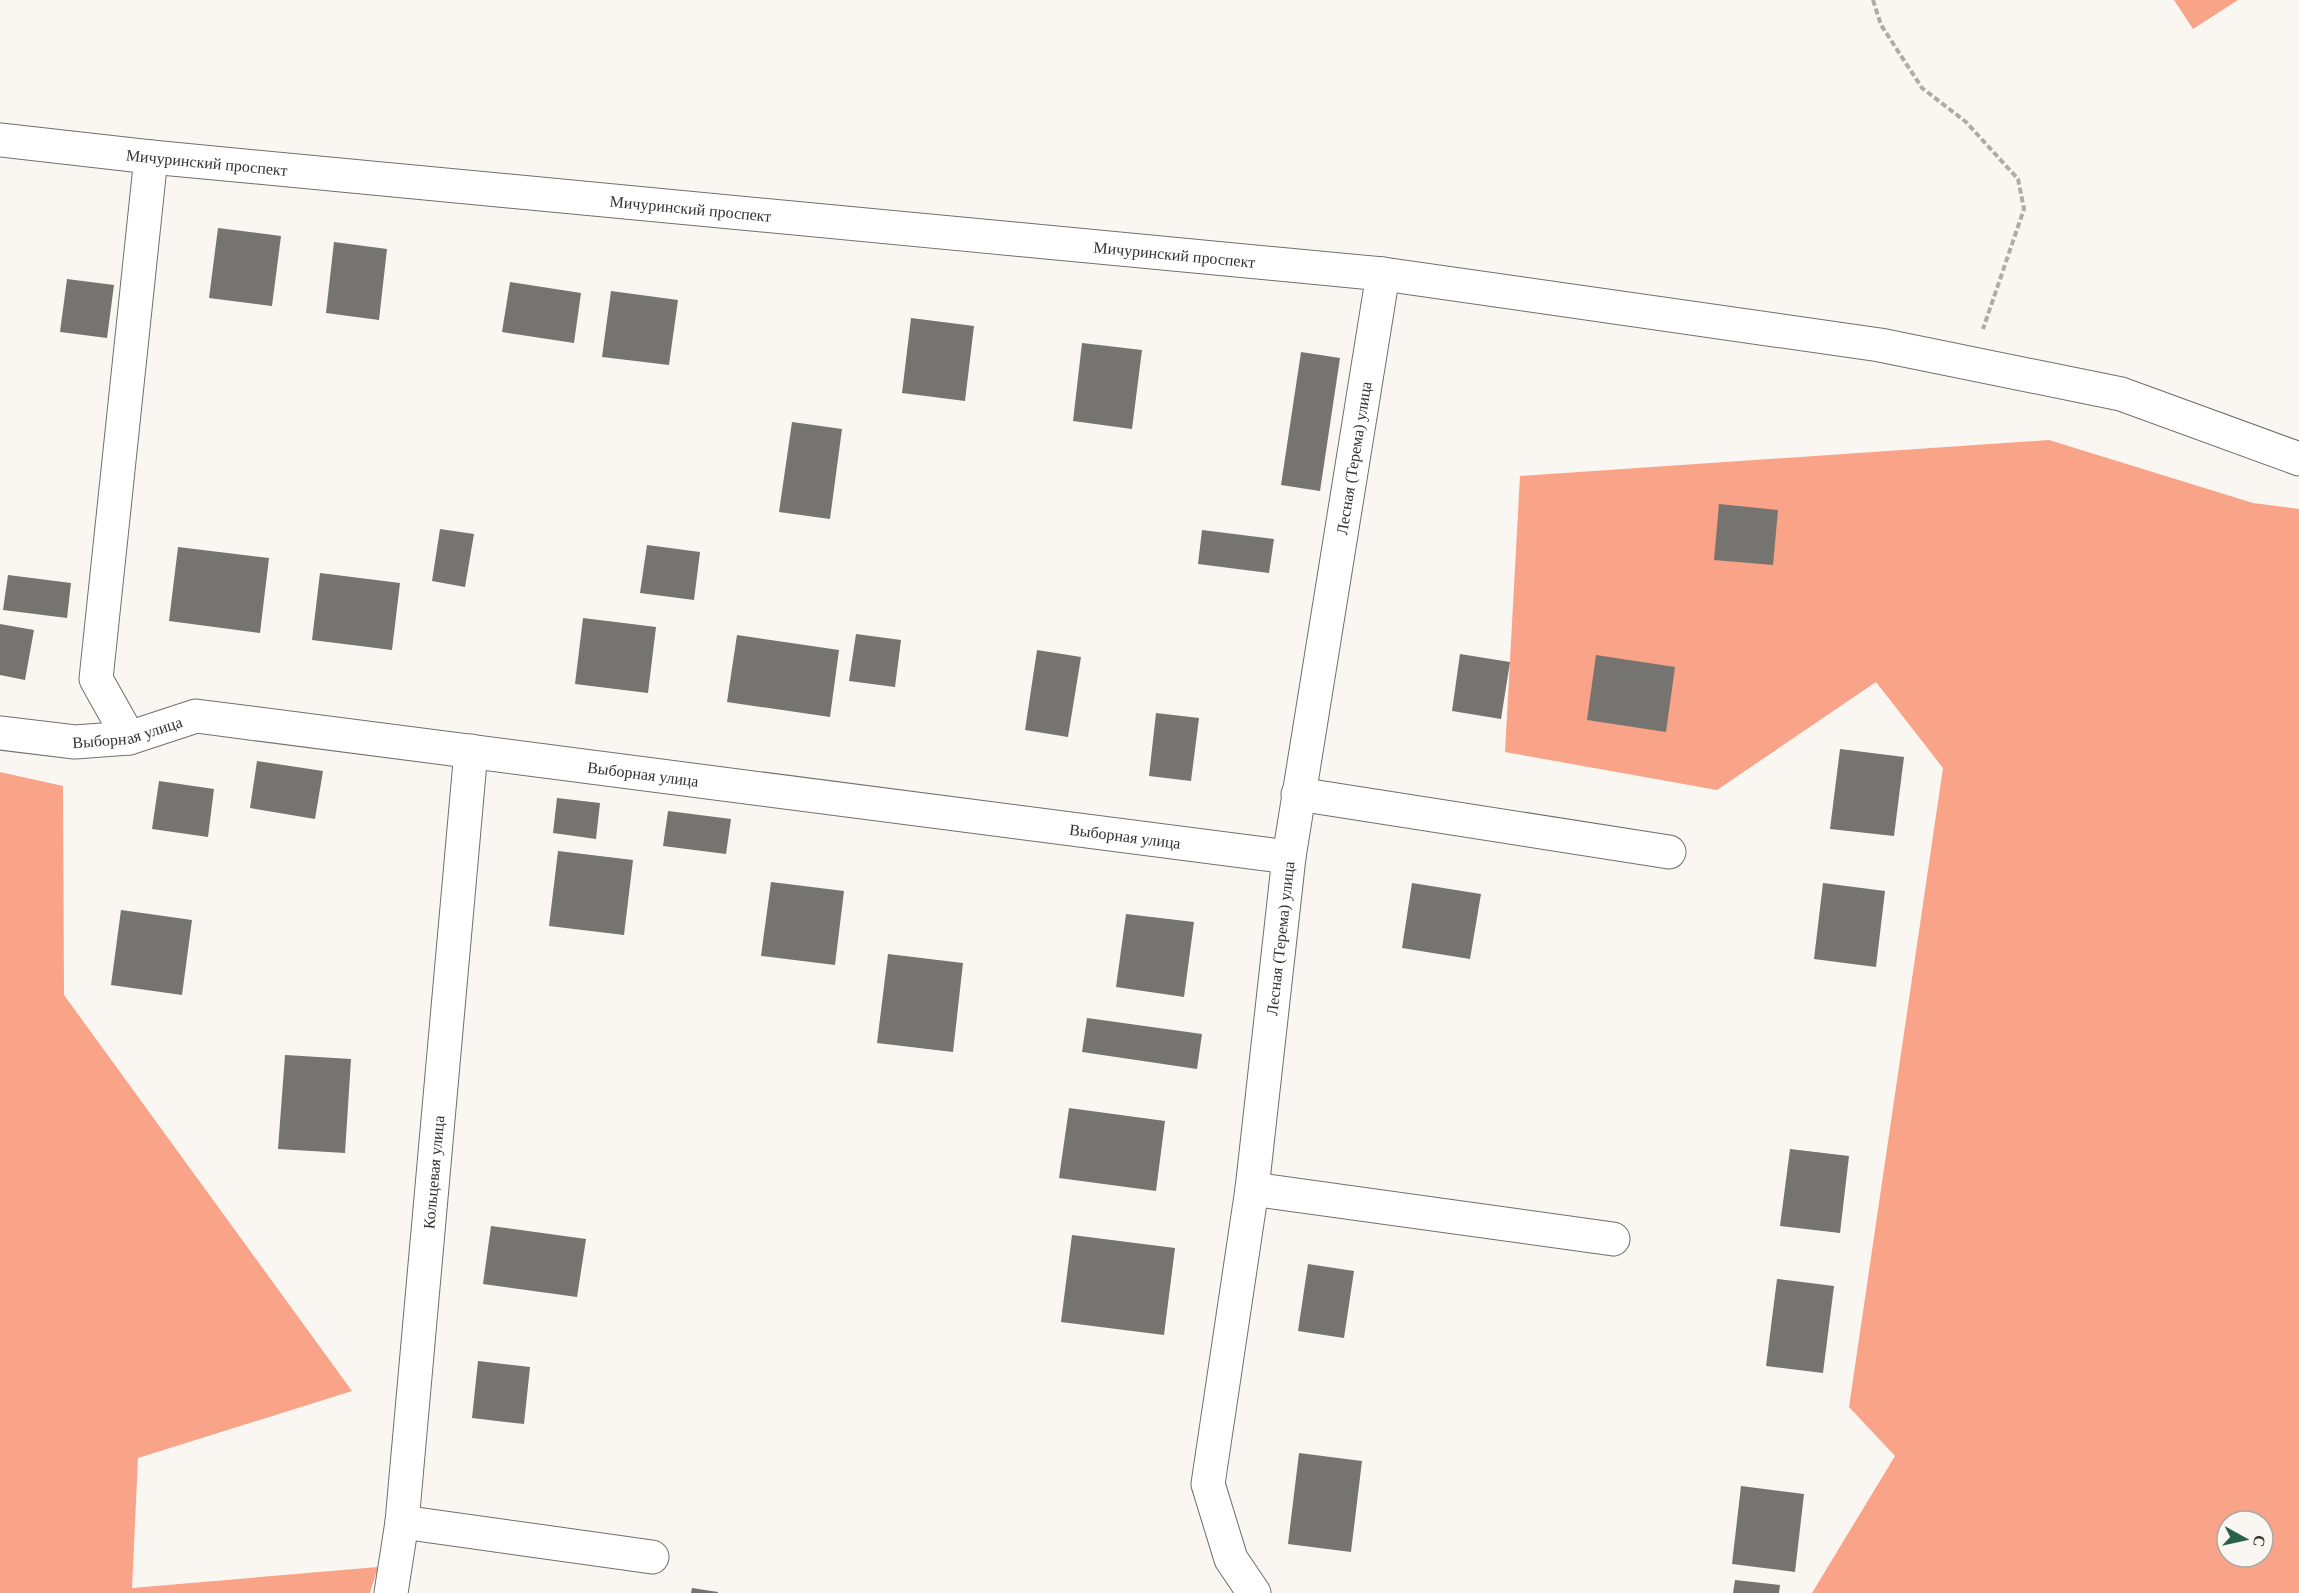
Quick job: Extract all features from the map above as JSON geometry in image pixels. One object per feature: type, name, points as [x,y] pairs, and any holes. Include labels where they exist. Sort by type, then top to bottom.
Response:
[{"type":"street","name":"Мичуринский проспект","points":[[0,140],[151,157],[1383,274],[1880,345],[2121,394],[2299,459]]},
{"type":"street","points":[[129,738],[96,679],[151,157]]},
{"type":"street","name":"Лесная (Терема) улица","points":[[1254,1593],[1231,1559],[1208,1484],[1252,1189],[1298,794],[1383,274]]},
{"type":"street","name":"Выборная улица","points":[[0,733],[75,742],[129,738],[196,716],[1289,858]]},
{"type":"street","name":"Кольцевая улица","points":[[391,1593],[402,1522],[471,751]]},
{"type":"street","points":[[1298,794],[1669,852]]},
{"type":"street","points":[[1252,1189],[1613,1239]]},
{"type":"street","points":[[402,1522],[652,1557]]},
{"type":"path","points":[[1873,0],[1881,25],[1922,88],[1966,122],[2018,179],[2024,209],[1971,364]]},
{"type":"shaded area","points":[[2174,0],[2238,0],[2193,29]]},
{"type":"shaded area","points":[[2049,440],[2253,503],[2299,509],[2299,1593],[1812,1593],[1895,1456],[1849,1407],[1943,768],[1876,682],[1717,790],[1505,752],[1520,476]]},
{"type":"shaded area","points":[[0,772],[63,786],[64,995],[352,1391],[138,1458],[132,1588],[378,1567],[370,1593],[0,1593]]},
{"type":"building","points":[[218,228],[281,236],[272,306],[209,298]]},
{"type":"building","points":[[334,242],[387,249],[379,320],[326,313]]},
{"type":"building","points":[[67,279],[114,285],[107,338],[60,332]]},
{"type":"building","points":[[510,282],[581,293],[574,343],[502,332]]},
{"type":"building","points":[[611,291],[678,300],[669,365],[602,357]]},
{"type":"building","points":[[911,318],[974,326],[965,401],[902,393]]},
{"type":"building","points":[[1082,343],[1142,350],[1132,429],[1073,421]]},
{"type":"building","points":[[1301,352],[1340,358],[1320,491],[1281,485]]},
{"type":"building","points":[[792,422],[842,429],[830,519],[779,512]]},
{"type":"building","points":[[1719,504],[1778,510],[1773,565],[1714,560]]},
{"type":"building","points":[[440,529],[474,534],[465,587],[432,581]]},
{"type":"building","points":[[1202,530],[1274,539],[1269,573],[1198,564]]},
{"type":"building","points":[[647,545],[700,552],[694,600],[640,593]]},
{"type":"building","points":[[178,547],[269,558],[260,633],[169,621]]},
{"type":"building","points":[[320,573],[400,583],[392,650],[312,640]]},
{"type":"building","points":[[8,575],[71,583],[67,618],[3,610]]},
{"type":"building","points":[[583,618],[656,627],[648,693],[575,684]]},
{"type":"building","points":[[0,624],[34,630],[25,680],[0,675]]},
{"type":"building","points":[[856,634],[901,640],[895,687],[849,681]]},
{"type":"building","points":[[737,635],[839,650],[830,717],[727,702]]},
{"type":"building","points":[[1037,650],[1081,657],[1068,737],[1025,730]]},
{"type":"building","points":[[1460,654],[1510,662],[1501,719],[1452,711]]},
{"type":"building","points":[[1596,655],[1675,667],[1666,732],[1587,720]]},
{"type":"building","points":[[1156,713],[1199,718],[1191,781],[1149,776]]},
{"type":"building","points":[[1840,749],[1904,757],[1894,836],[1830,829]]},
{"type":"building","points":[[257,761],[323,771],[315,819],[250,808]]},
{"type":"building","points":[[159,781],[214,789],[208,837],[152,829]]},
{"type":"building","points":[[557,798],[600,803],[596,839],[553,833]]},
{"type":"building","points":[[668,811],[731,819],[726,854],[663,846]]},
{"type":"building","points":[[558,851],[633,860],[624,935],[549,926]]},
{"type":"building","points":[[771,882],[844,891],[835,965],[761,956]]},
{"type":"building","points":[[1412,883],[1481,894],[1470,959],[1402,948]]},
{"type":"building","points":[[1823,883],[1885,891],[1876,967],[1814,959]]},
{"type":"building","points":[[121,910],[192,920],[182,995],[111,985]]},
{"type":"building","points":[[1126,914],[1194,922],[1184,997],[1116,987]]},
{"type":"building","points":[[888,954],[963,963],[953,1052],[877,1043]]},
{"type":"building","points":[[1087,1018],[1202,1034],[1197,1069],[1082,1052]]},
{"type":"building","points":[[285,1055],[351,1059],[345,1153],[278,1149]]},
{"type":"building","points":[[1069,1108],[1165,1121],[1156,1191],[1059,1178]]},
{"type":"building","points":[[1790,1149],[1849,1156],[1840,1233],[1780,1226]]},
{"type":"building","points":[[491,1226],[586,1239],[577,1297],[483,1284]]},
{"type":"building","points":[[1072,1235],[1175,1248],[1164,1335],[1061,1322]]},
{"type":"building","points":[[1308,1264],[1354,1271],[1344,1338],[1298,1331]]},
{"type":"building","points":[[1777,1279],[1834,1286],[1823,1373],[1766,1366]]},
{"type":"building","points":[[478,1361],[530,1367],[524,1424],[472,1418]]},
{"type":"building","points":[[1299,1453],[1362,1461],[1351,1552],[1288,1544]]},
{"type":"building","points":[[1741,1486],[1804,1494],[1795,1572],[1732,1564]]},
{"type":"building","points":[[1735,1580],[1780,1585],[1779,1593],[1733,1593]]},
{"type":"building","points":[[692,1588],[718,1592],[718,1593],[691,1593]]}]
